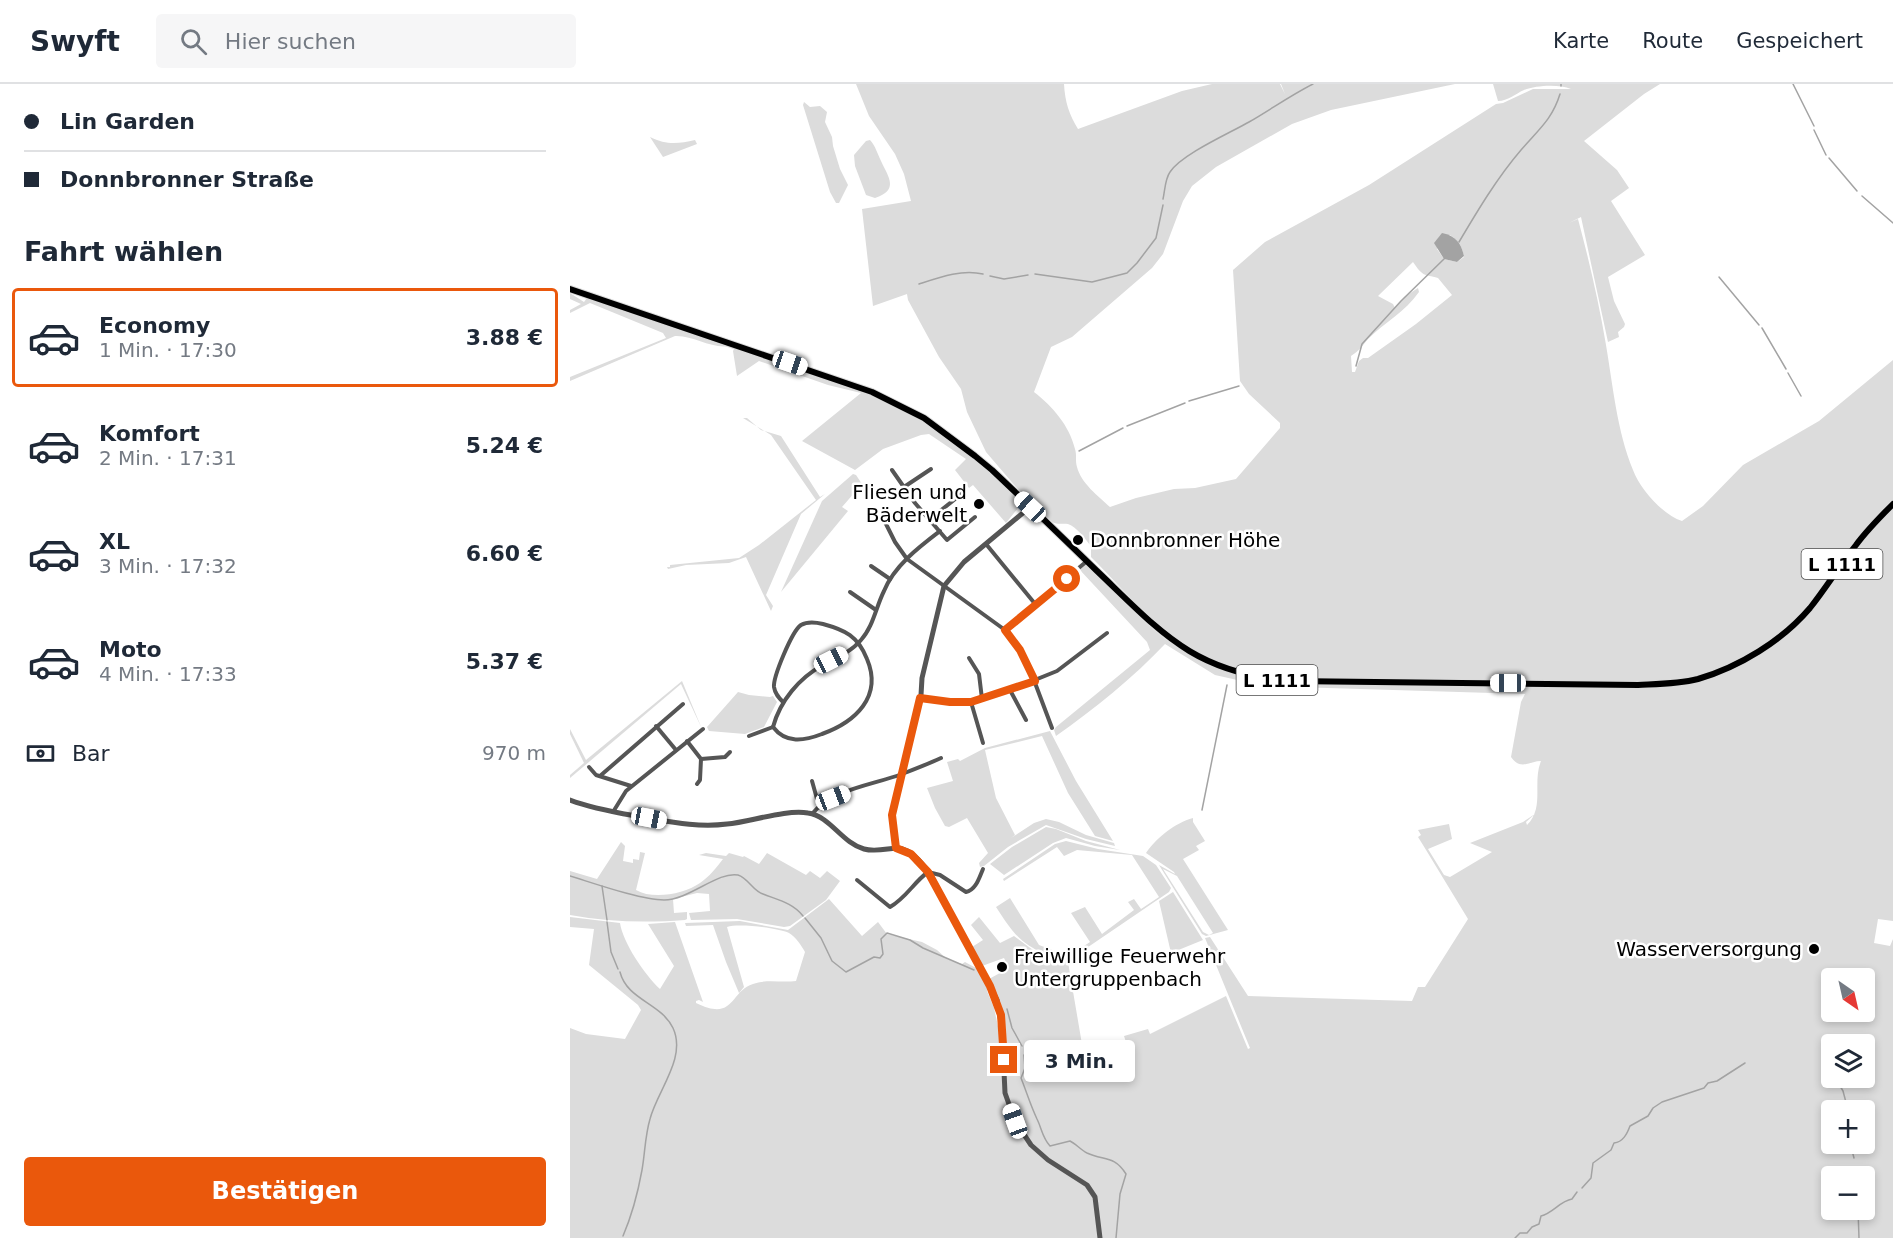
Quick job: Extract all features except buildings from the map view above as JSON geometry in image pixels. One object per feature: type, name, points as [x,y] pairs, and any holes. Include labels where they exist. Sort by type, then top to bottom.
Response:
[{"type":"main road","name":"L 1111","points":[[570,289],[872,392],[924,418],[975,456],[1137,610],[1188,651],[1230,671],[1259,678],[1289,681],[1668,684],[1698,679],[1726,669],[1777,639],[1810,608],[1855,545],[1893,504]]},
{"type":"street","points":[[904,487],[932,469]]},
{"type":"street","points":[[892,470],[947,540],[975,517]]},
{"type":"street","points":[[930,519],[964,492]]},
{"type":"street","points":[[896,848],[892,815],[944,586],[959,567],[1030,507]]},
{"type":"street","points":[[884,520],[898,548],[907,559],[1005,630],[1020,650],[1035,681],[1052,728]]},
{"type":"street","points":[[750,736],[772,727],[783,702],[811,672],[858,644],[868,630],[890,579],[907,559],[940,531]]},
{"type":"street","points":[[986,544],[1036,605]]},
{"type":"street","points":[[1005,630],[1087,561]]},
{"type":"street","points":[[871,566],[890,579]]},
{"type":"street","points":[[850,592],[876,610]]},
{"type":"street","points":[[772,727],[782,737],[804,740],[838,728],[856,716],[867,700],[871,683],[868,662],[850,634],[841,629],[812,622],[798,627],[793,632],[774,683],[776,694],[783,702]]},
{"type":"street","points":[[920,698],[971,702],[1010,690],[1057,671],[1107,633]]},
{"type":"street","points":[[969,658],[979,674],[982,699]]},
{"type":"street","points":[[1010,690],[1026,720]]},
{"type":"street","points":[[971,702],[983,743]]},
{"type":"street","points":[[600,776],[683,704]]},
{"type":"street","points":[[656,726],[676,750]]},
{"type":"street","points":[[614,812],[618,800],[633,785],[703,729]]},
{"type":"street","points":[[687,741],[701,759],[700,780],[697,784]]},
{"type":"street","points":[[701,759],[725,756],[730,752]]},
{"type":"street","points":[[812,814],[819,806],[833,798],[941,758]]},
{"type":"street","points":[[589,767],[596,775],[633,785]]},
{"type":"street","points":[[812,781],[819,806]]},
{"type":"street","points":[[570,800],[614,812],[702,826],[731,824],[798,813],[812,814],[862,848],[879,851],[896,848],[911,854],[928,872],[997,1000],[1002,1023],[1005,1093],[1015,1121],[1039,1153],[1088,1185],[1095,1197],[1100,1238]]},
{"type":"street","points":[[857,880],[890,907],[928,872],[940,874],[966,892],[970,892],[975,887],[983,869]]},
{"type":"shaded area","points":[[856,84],[1064,84],[1068,108],[1078,129],[1182,91],[1212,84],[1280,84],[1285,94],[1281,84],[1455,84],[1331,110],[1292,124],[1216,167],[1192,186],[1183,201],[1163,254],[1152,268],[1072,337],[1051,347],[1034,392],[1054,410],[1064,424],[1076,451],[1079,473],[1090,489],[1110,507],[1174,489],[1195,488],[1236,479],[1280,428],[1280,423],[1249,394],[1240,381],[1233,270],[1265,242],[1369,185],[1496,104],[1533,89],[1571,89],[1554,86],[1535,87],[1498,101],[1493,84],[1660,84],[1584,141],[1617,170],[1629,188],[1611,201],[1645,255],[1608,277],[1614,301],[1625,324],[1618,332],[1619,337],[1608,342],[1581,217],[1569,223],[1578,219],[1600,313],[1623,440],[1636,477],[1647,493],[1667,513],[1682,521],[1703,506],[1743,465],[1819,421],[1893,360],[1893,921],[1878,919],[1874,943],[1890,946],[1893,939],[1893,1238],[570,1238],[570,1028],[586,1034],[625,1039],[641,1010],[638,1005],[589,965],[594,929],[570,927],[570,917],[620,923],[625,940],[648,976],[660,989],[674,966],[648,924],[675,922],[703,1002],[699,1000],[696,1003],[718,1009],[730,1004],[739,993],[713,925],[686,926],[685,923],[740,921],[788,930],[829,899],[862,936],[878,922],[887,934],[922,942],[937,950],[947,959],[962,964],[965,962],[976,968],[988,984],[987,991],[994,1008],[999,1031],[1004,1029],[1004,1017],[989,979],[1009,968],[1004,958],[982,966],[972,947],[983,940],[971,925],[979,917],[1000,943],[1014,936],[1033,950],[1068,962],[1084,1056],[1088,1063],[1127,1045],[1124,1036],[1148,1029],[1150,1034],[1226,996],[1248,1049],[1250,1048],[1205,938],[1210,937],[1248,996],[1412,1001],[1418,987],[1425,987],[1468,919],[1418,837],[1421,835],[1418,830],[1449,824],[1452,839],[1428,849],[1444,875],[1450,877],[1492,852],[1470,843],[1523,822],[1534,815],[1536,810],[1541,761],[1518,764],[1511,757],[1521,702],[1525,694],[1264,686],[1215,675],[1165,644],[1113,693],[1056,736],[1054,730],[1056,727],[1150,650],[1147,642],[1079,569],[1087,562],[1133,610],[1171,643],[1207,664],[1230,672],[1276,681],[1323,684],[1514,685],[1527,688],[1529,681],[1288,679],[1237,670],[1208,659],[1160,626],[1091,557],[1091,546],[1078,530],[1068,524],[1052,522],[1016,487],[986,452],[967,412],[961,389],[939,357],[908,300],[907,294],[873,306],[862,209],[911,201],[904,174],[895,154],[869,116]],"holes":[[[1450,235],[1456,239],[1464,257],[1457,262],[1444,259],[1437,249]],[[1413,262],[1422,273],[1438,278],[1452,295],[1416,324],[1368,358],[1359,361],[1355,372],[1352,372],[1351,356],[1374,333],[1408,305],[1419,292],[1418,288],[1404,297],[1395,308],[1393,304],[1378,296]],[[727,927],[768,928],[784,931],[794,937],[805,952],[796,981],[753,984],[739,993],[744,987]]]},
{"type":"shaded area","points":[[804,102],[810,107],[820,106],[827,112],[825,122],[832,137],[840,169],[848,185],[839,203],[836,203],[830,192]]},
{"type":"shaded area","points":[[650,137],[672,143],[695,140],[697,144],[663,157]]},
{"type":"shaded area","points":[[870,140],[890,183],[887,191],[875,198],[866,195],[855,166],[854,155],[866,141]]},
{"type":"shaded area","points":[[1442,233],[1454,238],[1461,247],[1464,256],[1457,262],[1444,259],[1434,243]]},
{"type":"shaded area","points":[[570,293],[584,302],[587,298],[729,346],[716,346],[675,336],[570,381],[570,377],[666,338],[663,333],[590,303],[570,313],[570,310],[581,304],[570,299]]},
{"type":"shaded area","points":[[734,349],[742,349],[834,380],[879,398],[922,420],[948,437],[984,467],[1018,499],[1018,508],[1006,523],[973,485],[969,488],[955,470],[966,459],[929,434],[883,449],[855,470],[802,441],[861,393],[828,385],[759,361],[737,376]]},
{"type":"shaded area","points":[[764,431],[781,436],[820,497],[825,494],[801,514],[766,595],[773,606],[771,611],[746,557],[729,563],[686,565],[668,569],[667,567],[739,558],[816,500],[771,435]]},
{"type":"shaded area","points":[[853,474],[862,484],[842,507],[848,511],[781,592],[822,501]]},
{"type":"shaded area","points":[[682,681],[702,729],[681,684],[570,778],[570,775],[584,763],[570,734],[570,729],[586,760]]},
{"type":"shaded area","points":[[738,692],[773,696],[777,702],[764,727],[745,734],[709,731],[707,727]]},
{"type":"shaded area","points":[[1050,731],[1076,781],[1113,841],[1095,836],[1068,793],[1042,736],[985,750],[996,798],[1015,835],[1011,838],[1034,823],[1046,819],[1114,843],[1115,846],[1046,825],[1008,847],[980,867],[979,863],[988,853],[967,818],[949,827],[945,826],[927,788],[953,781],[947,762],[958,759],[960,761],[985,748]]},
{"type":"shaded area","points":[[1193,818],[1193,822],[1205,841],[1196,846],[1199,850],[1183,859],[1228,930],[1206,936],[1202,934],[1159,865],[1175,874],[1174,872],[1146,853],[1166,832],[1179,823]],"holes":[[[1163,869],[1177,876],[1213,933],[1209,935],[1203,932]]]},
{"type":"shaded area","points":[[1046,827],[1120,850],[1066,838],[1053,843],[1004,875],[990,864],[1012,847]]},
{"type":"shaded area","points":[[1066,841],[1143,856],[1156,865],[1171,888],[1169,892],[1065,961],[1040,952],[1024,942],[1010,928],[996,907],[1010,898],[1039,945],[1066,958],[1090,942],[1071,913],[1085,907],[1102,934],[1134,910],[1128,902],[1134,899],[1141,909],[1159,897],[1132,855],[1077,850],[1064,856],[1057,847],[1004,881],[1003,879],[1055,844]]},
{"type":"shaded area","points":[[621,842],[625,846],[623,861],[633,863],[633,859],[639,860],[640,852],[645,853],[636,890],[651,895],[677,893],[703,881],[723,859],[699,855],[706,853],[726,856],[729,853],[744,856],[759,864],[767,853],[806,875],[810,871],[820,878],[827,871],[840,881],[826,900],[790,926],[784,927],[737,919],[691,920],[689,913],[710,911],[709,894],[697,893],[673,899],[674,913],[687,912],[685,920],[627,921],[570,915],[570,871],[597,879]]},
{"type":"shaded area","points":[[1173,892],[1203,940],[1171,953],[1159,901]]},
{"type":"waterway","points":[[1163,199],[1168,175],[1185,158],[1313,84]]},
{"type":"waterway","points":[[1793,84],[1814,126]]},
{"type":"waterway","points":[[1459,242],[1504,172],[1549,118],[1560,94]]},
{"type":"waterway","points":[[1814,130],[1826,155]]},
{"type":"waterway","points":[[1829,158],[1857,191]]},
{"type":"waterway","points":[[1862,196],[1893,223]]},
{"type":"waterway","points":[[1035,274],[1092,282],[1127,273],[1156,238],[1163,205]]},
{"type":"waterway","points":[[1356,366],[1362,344],[1444,259]]},
{"type":"waterway","points":[[919,284],[959,273],[983,274]]},
{"type":"waterway","points":[[990,276],[1004,279],[1028,275]]},
{"type":"waterway","points":[[1719,277],[1759,325]]},
{"type":"waterway","points":[[1762,328],[1786,369]]},
{"type":"waterway","points":[[1788,373],[1801,396]]},
{"type":"waterway","points":[[1189,401],[1239,386]]},
{"type":"waterway","points":[[1127,426],[1185,403]]},
{"type":"waterway","points":[[1079,451],[1123,428]]},
{"type":"waterway","points":[[1202,810],[1227,685]]},
{"type":"waterway","points":[[570,876],[630,894],[664,900],[683,896],[722,877],[738,875],[759,892],[790,905],[803,916]]},
{"type":"waterway","points":[[602,886],[607,920]]},
{"type":"waterway","points":[[805,918],[821,938],[832,961],[846,972],[874,957],[880,958],[883,954],[881,939],[887,933],[910,940],[974,970]]},
{"type":"waterway","points":[[607,922],[611,952],[618,969]]},
{"type":"waterway","points":[[620,972],[630,989],[668,1020],[676,1039],[674,1063],[650,1119],[639,1187],[623,1236]]},
{"type":"waterway","points":[[1007,1009],[1012,1028],[1022,1046]]},
{"type":"waterway","points":[[1024,1055],[1025,1068],[1021,1078],[1050,1146],[1070,1141],[1087,1153],[1113,1161],[1126,1174],[1120,1194],[1116,1238]]},
{"type":"waterway","points":[[1582,1188],[1591,1178],[1593,1163],[1611,1150],[1614,1143],[1620,1141],[1628,1132],[1630,1126],[1648,1116],[1653,1108],[1662,1102],[1704,1088],[1708,1083],[1717,1081],[1745,1063]]},
{"type":"waterway","points":[[1841,1088],[1845,1100]]},
{"type":"waterway","points":[[1853,1154],[1854,1158]]},
{"type":"waterway","points":[[1515,1238],[1520,1233],[1527,1233],[1539,1224],[1541,1216],[1572,1199],[1577,1192]]},
{"type":"waterway","points":[[1858,1220],[1859,1238]]},
{"type":"place","name":"Fliesen und Bäderwelt","points":[[979,504]]},
{"type":"place","name":"Donnbronner Höhe","points":[[1078,540]]},
{"type":"place","name":"Wasserversorgung","points":[[1814,949]]},
{"type":"place","name":"Freiwillige Feuerwehr Untergruppenbach","points":[[1002,967]]},
{"type":"route","points":[[1004,1060],[1001,1015],[994,993],[928,872],[921,862],[906,850],[896,848],[892,815],[920,698],[971,702],[1035,681],[1020,650],[1005,630],[1067,579]]}]
